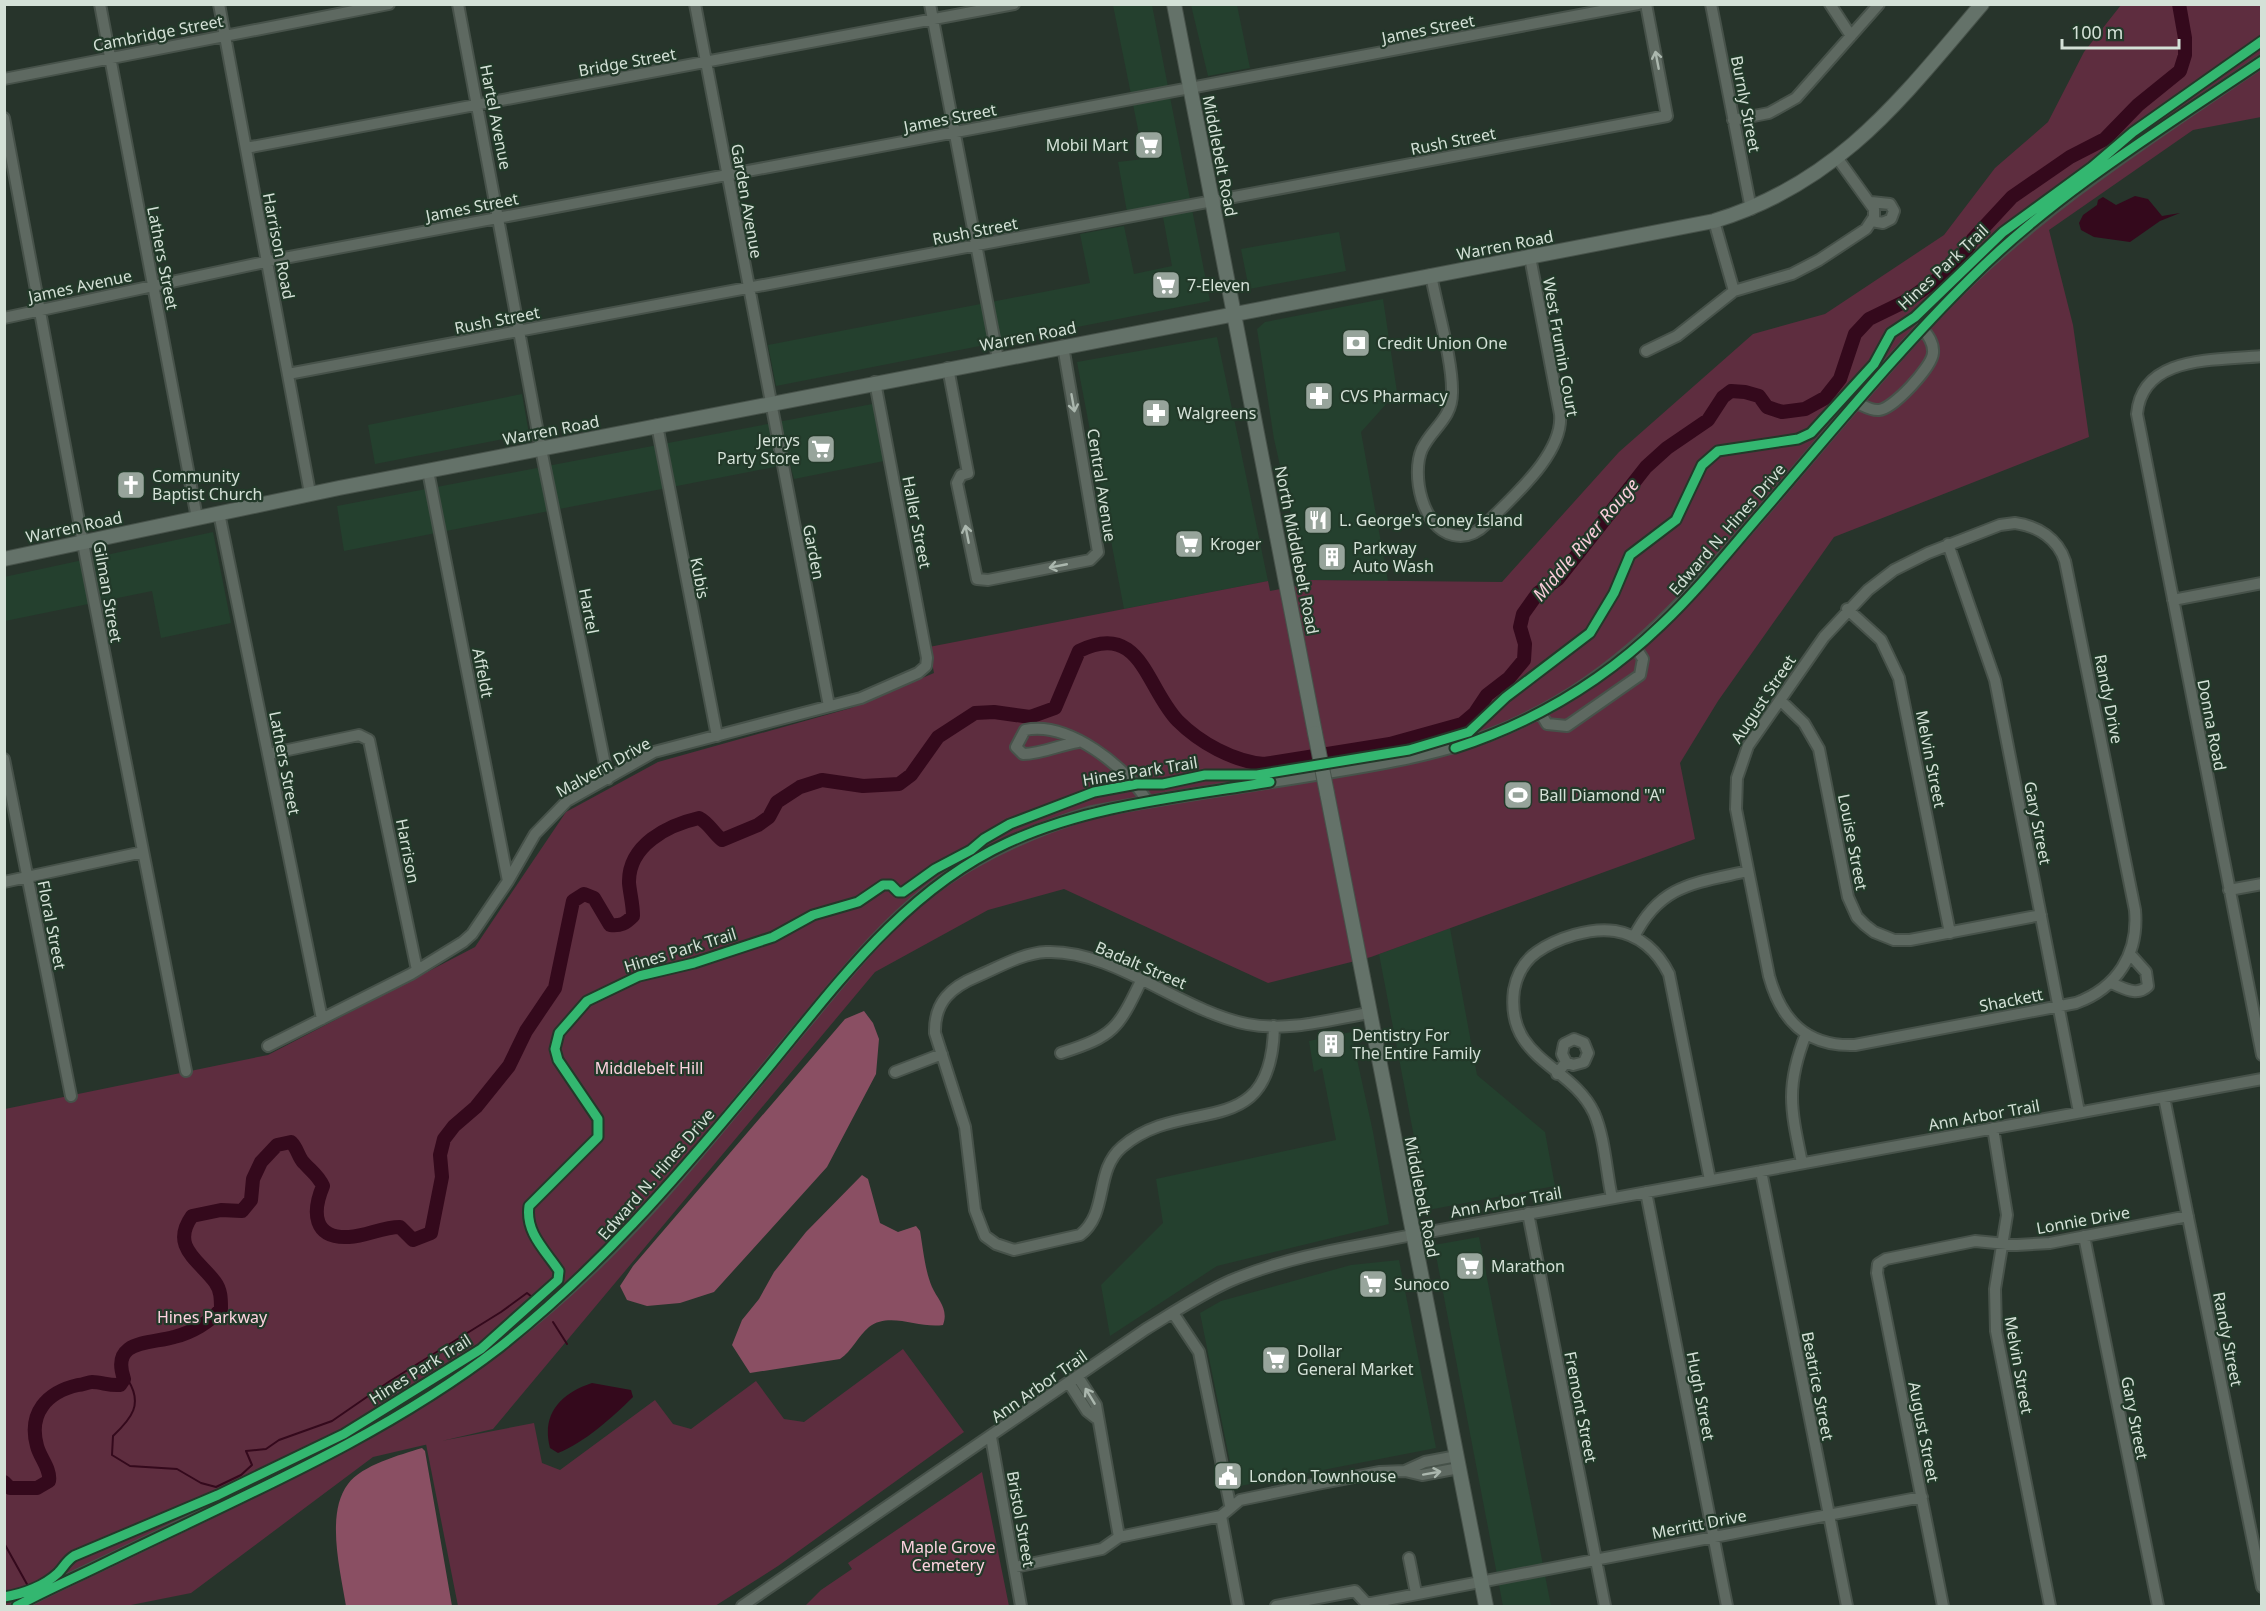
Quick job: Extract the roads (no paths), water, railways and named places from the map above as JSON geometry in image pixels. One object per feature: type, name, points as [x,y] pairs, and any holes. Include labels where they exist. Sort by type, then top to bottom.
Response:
[{"type":"main road","name":"Middlebelt Road","points":[[1174,4],[1234,312]]},
{"type":"main road","name":"Warren Road","points":[[4,559],[310,494],[657,425],[1714,221],[1751,208],[1797,186],[1838,159],[1884,116],[1983,4]]},
{"type":"main road","name":"North Middlebelt Road","points":[[1234,312],[1327,793]]},
{"type":"main road","name":"Middlebelt Road","points":[[1327,793],[1486,1606]]},
{"type":"street","name":"Lathers Street","points":[[100,4],[197,518]]},
{"type":"street","name":"Harrison Road","points":[[219,4],[310,494]]},
{"type":"street","name":"Cambridge Street","points":[[4,79],[389,4]]},
{"type":"street","name":"Hartel Avenue","points":[[458,4],[541,449]]},
{"type":"street","name":"Garden Avenue","points":[[695,4],[770,403]]},
{"type":"street","points":[[930,4],[998,358]]},
{"type":"street","name":"Bridge Street","points":[[246,148],[1014,4]]},
{"type":"street","name":"James Street","points":[[267,262],[1638,4]]},
{"type":"street","name":"Rush Street","points":[[288,374],[1667,116],[1646,4]]},
{"type":"street","name":"Burnly Street","points":[[1712,4],[1751,208]]},
{"type":"street","points":[[1830,4],[1851,36]]},
{"type":"street","points":[[1733,120],[1769,113],[1790,103],[1879,4]]},
{"type":"street","name":"Edward N. Hines Drive","points":[[17,1606],[346,1444],[456,1378],[537,1317],[631,1229],[875,939],[914,903],[962,867],[1008,843],[1050,825],[1092,812],[1428,755],[1470,743],[1540,712],[1598,677],[1636,648],[1688,598],[1922,328],[1974,274],[2032,223],[2262,61]]},
{"type":"street","name":"Gilman Street","points":[[4,118],[186,1071]]},
{"type":"street","points":[[1646,351],[1677,336],[1734,291],[1807,267],[1866,229],[1872,221],[1874,209],[1838,159]]},
{"type":"street","points":[[1871,202],[1890,204],[1894,211],[1891,219],[1883,223],[1872,221]]},
{"type":"street","points":[[1714,221],[1734,291]]},
{"type":"street","name":"West Frumin Court","points":[[1431,275],[1452,396],[1447,416],[1425,444],[1419,456],[1419,480],[1428,516],[1443,532],[1466,536],[1481,530],[1557,442],[1560,428],[1530,257]]},
{"type":"street","name":"James Avenue","points":[[4,318],[267,262]]},
{"type":"street","points":[[1857,403],[1869,409],[1881,411],[1890,406],[1912,385],[1931,362],[1934,352],[1931,341],[1922,328]]},
{"type":"street","name":"Central Avenue","points":[[948,368],[968,473],[961,475],[957,483],[977,579],[988,580],[1090,560],[1098,552],[1063,346]]},
{"type":"street","name":"Donna Road","points":[[2262,356],[2169,368],[2148,383],[2138,401],[2139,431],[2262,1055]]},
{"type":"street","name":"Haller Street","points":[[875,382],[927,658],[926,666]]},
{"type":"street","name":"Garden","points":[[770,403],[829,706]]},
{"type":"street","name":"Kubis","points":[[657,425],[717,736]]},
{"type":"street","name":"Hartel","points":[[541,449],[608,778]]},
{"type":"street","name":"Affeldt","points":[[428,471],[508,881]]},
{"type":"street","name":"Lathers Street","points":[[219,513],[322,1019]]},
{"type":"street","name":"August Street","points":[[1806,1034],[1786,1017],[1774,995],[1748,871],[1736,809],[1737,778],[1748,746],[1824,637],[1847,609],[1894,570],[1948,544],[2007,524],[2023,524],[2042,532]]},
{"type":"street","name":"Randy Drive","points":[[2042,532],[2060,549],[2067,569],[2129,881]]},
{"type":"street","name":"Gary Street","points":[[1948,544],[1995,680],[2079,1112]]},
{"type":"street","points":[[2173,600],[2262,583]]},
{"type":"street","name":"Melvin Street","points":[[1847,609],[1881,640],[1899,678],[1950,933]]},
{"type":"street","points":[[1540,712],[1547,724],[1567,726],[1640,675],[1643,659],[1636,648]]},
{"type":"street","name":"Malvern Drive","points":[[268,1046],[417,970],[472,934],[508,881],[535,834],[548,818],[567,801],[654,752],[869,695],[918,673],[926,666]]},
{"type":"street","name":"Louise Street","points":[[1780,700],[1804,723],[1819,749],[1848,897],[1857,917],[1874,932],[1894,940],[1910,940],[2041,915]]},
{"type":"street","points":[[1078,742],[1056,745],[1035,754],[1023,754],[1016,747],[1025,730],[1041,727],[1078,742],[1093,749],[1132,779],[1148,802]]},
{"type":"street","name":"Harrison","points":[[268,754],[358,735],[368,738],[417,970]]},
{"type":"street","name":"Floral Street","points":[[4,759],[71,1096]]},
{"type":"street","points":[[4,882],[143,852]]},
{"type":"street","points":[[1634,937],[1654,906],[1674,891],[1694,883],[1748,871]]},
{"type":"street","name":"Shackett","points":[[1806,1034],[1830,1044],[1855,1046],[2059,1007],[2087,999],[2111,983],[2130,954],[2136,922],[2129,881]]},
{"type":"street","points":[[2229,890],[2262,884]]},
{"type":"street","points":[[1612,1198],[1594,1114],[1581,1094],[1526,1046],[1520,1033],[1514,996],[1517,977],[1524,964],[1542,948],[1589,931],[1614,931],[1634,937],[1657,955],[1672,982],[1710,1180]]},
{"type":"street","name":"Badalt Street","points":[[1274,1026],[1270,1067],[1262,1084],[1250,1097],[1227,1110],[1161,1125],[1122,1147],[1110,1163],[1101,1185],[1097,1214],[1087,1230],[1072,1239],[1021,1250],[996,1244],[985,1236],[980,1226],[965,1126],[936,1040],[935,1024],[938,1010],[946,996],[961,983],[1018,959],[1046,952],[1075,954],[1093,959],[1226,1018],[1274,1026],[1307,1024],[1370,1013]]},
{"type":"street","points":[[2111,983],[2135,992],[2148,986],[2146,972],[2130,954]]},
{"type":"street","points":[[1061,1053],[1092,1043],[1109,1033],[1124,1017],[1141,981]]},
{"type":"street","points":[[1802,1163],[1791,1092],[1794,1066],[1806,1034]]},
{"type":"street","points":[[895,1072],[942,1054]]},
{"type":"street","points":[[1557,1074],[1566,1062]]},
{"type":"street","name":"Ann Arbor Trail","points":[[742,1606],[906,1492],[1173,1313],[1226,1283],[1277,1265],[1528,1213],[2262,1079]]},
{"type":"street","name":"Randy Street","points":[[2164,1097],[2262,1587]]},
{"type":"street","name":"Melvin Street","points":[[1993,1128],[2006,1204],[2003,1243],[1995,1289],[1996,1331],[2050,1606]]},
{"type":"street","name":"Beatrice Street","points":[[1761,1171],[1846,1606]]},
{"type":"street","name":"Hugh Street","points":[[1646,1192],[1727,1606]]},
{"type":"street","name":"Fremont Street","points":[[1528,1213],[1605,1606]]},
{"type":"street","name":"Lonnie Drive","points":[[1878,1264],[1886,1259],[1976,1241],[2036,1245],[2188,1216]]},
{"type":"street","name":"Gary Street","points":[[2084,1236],[2158,1606]]},
{"type":"street","name":"August Street","points":[[1878,1264],[1877,1273],[1943,1606]]},
{"type":"street","points":[[1173,1313],[1199,1352],[1230,1505]]},
{"type":"street","points":[[1074,1380],[1096,1405],[1096,1418],[1119,1537]]},
{"type":"street","name":"Bristol Street","points":[[991,1437],[1021,1606]]},
{"type":"street","points":[[1015,1566],[1102,1549],[1119,1537],[1221,1516],[1230,1505],[1246,1498],[1380,1472],[1406,1471],[1425,1462],[1458,1462]]},
{"type":"street","name":"Merritt Drive","points":[[1275,1606],[1355,1592],[1366,1603],[1371,1603],[1922,1497]]},
{"type":"street","points":[[1221,1516],[1238,1606]]},
{"type":"street","points":[[1409,1558],[1416,1593]]},
{"type":"waterway","name":"Middle River Rouge","points":[[4,1482],[10,1488],[37,1488],[49,1481],[35,1434],[38,1414],[49,1399],[67,1388],[90,1382],[120,1385],[124,1379],[121,1366],[123,1357],[128,1350],[144,1343],[187,1333],[217,1314],[221,1309],[217,1285],[185,1245],[186,1227],[192,1216],[221,1210],[242,1211],[251,1200],[253,1179],[261,1162],[277,1145],[291,1142],[302,1161],[321,1182],[323,1186],[317,1205],[318,1222],[328,1234],[349,1237],[400,1227],[413,1240],[431,1233],[442,1177],[440,1155],[444,1139],[454,1126],[476,1107],[509,1066],[526,1031],[555,988],[573,901],[584,894],[594,898],[610,925],[620,925],[628,921],[633,916],[629,883],[630,870],[635,858],[643,848],[663,832],[699,818],[722,840],[758,825],[769,817],[777,802],[800,787],[822,780],[863,786],[899,784],[911,775],[938,737],[975,713],[994,712],[1030,717],[1055,708],[1079,651],[1100,644],[1116,644],[1129,651],[1140,662],[1167,707],[1178,721],[1196,737],[1229,755],[1252,762],[1264,764],[1390,744],[1462,724],[1475,713],[1487,695],[1509,678],[1524,660],[1525,644],[1520,627],[1523,614],[1538,593],[1558,579],[1646,467],[1667,448],[1708,420],[1723,397],[1731,391],[1759,396],[1767,407],[1782,412],[1805,409],[1825,398],[1840,379],[1855,334],[1869,319],[1908,300],[1949,271],[1961,259],[1973,239],[2012,197],[2070,157],[2105,139],[2138,105],[2180,71],[2185,55],[2185,38],[2179,4]]},
{"type":"waterway","points":[[124,1379],[128,1380],[132,1389],[135,1404],[130,1417],[113,1436],[112,1455],[130,1466],[177,1469],[201,1483],[216,1487],[241,1475],[252,1465],[246,1451],[266,1449],[279,1440],[332,1421],[527,1293],[532,1297]]},
{"type":"waterway","points":[[553,1322],[567,1344]]},
{"type":"waterway","points":[[4,1543],[28,1586]]},
{"type":"place","name":"Mobil Mart","points":[[1149,145]]},
{"type":"place","name":"7-Eleven","points":[[1166,285]]},
{"type":"place","name":"Credit Union One","points":[[1356,343]]},
{"type":"place","name":"CVS Pharmacy","points":[[1319,396]]},
{"type":"place","name":"Walgreens","points":[[1156,413]]},
{"type":"place","name":"Jerrys Party Store","points":[[821,449]]},
{"type":"place","name":"Community Baptist Church","points":[[131,485]]},
{"type":"place","name":"L. George's Coney Island","points":[[1318,520]]},
{"type":"place","name":"Kroger","points":[[1189,544]]},
{"type":"place","name":"Parkway Auto Wash","points":[[1332,557]]},
{"type":"place","name":"Ball Diamond \"A\"","points":[[1518,795]]},
{"type":"place","name":"Dentistry For The Entire Family","points":[[1331,1044]]},
{"type":"place","name":"Marathon","points":[[1470,1266]]},
{"type":"place","name":"Sunoco","points":[[1373,1284]]},
{"type":"place","name":"Dollar General Market","points":[[1276,1360]]},
{"type":"place","name":"London Townhouse","points":[[1228,1476]]},
{"type":"park label","name":"Middlebelt Hill","points":[[649,1068]]},
{"type":"park label","name":"Hines Parkway","points":[[212,1317]]},
{"type":"park label","name":"Maple Grove Cemetery","points":[[948,1556]]}]
